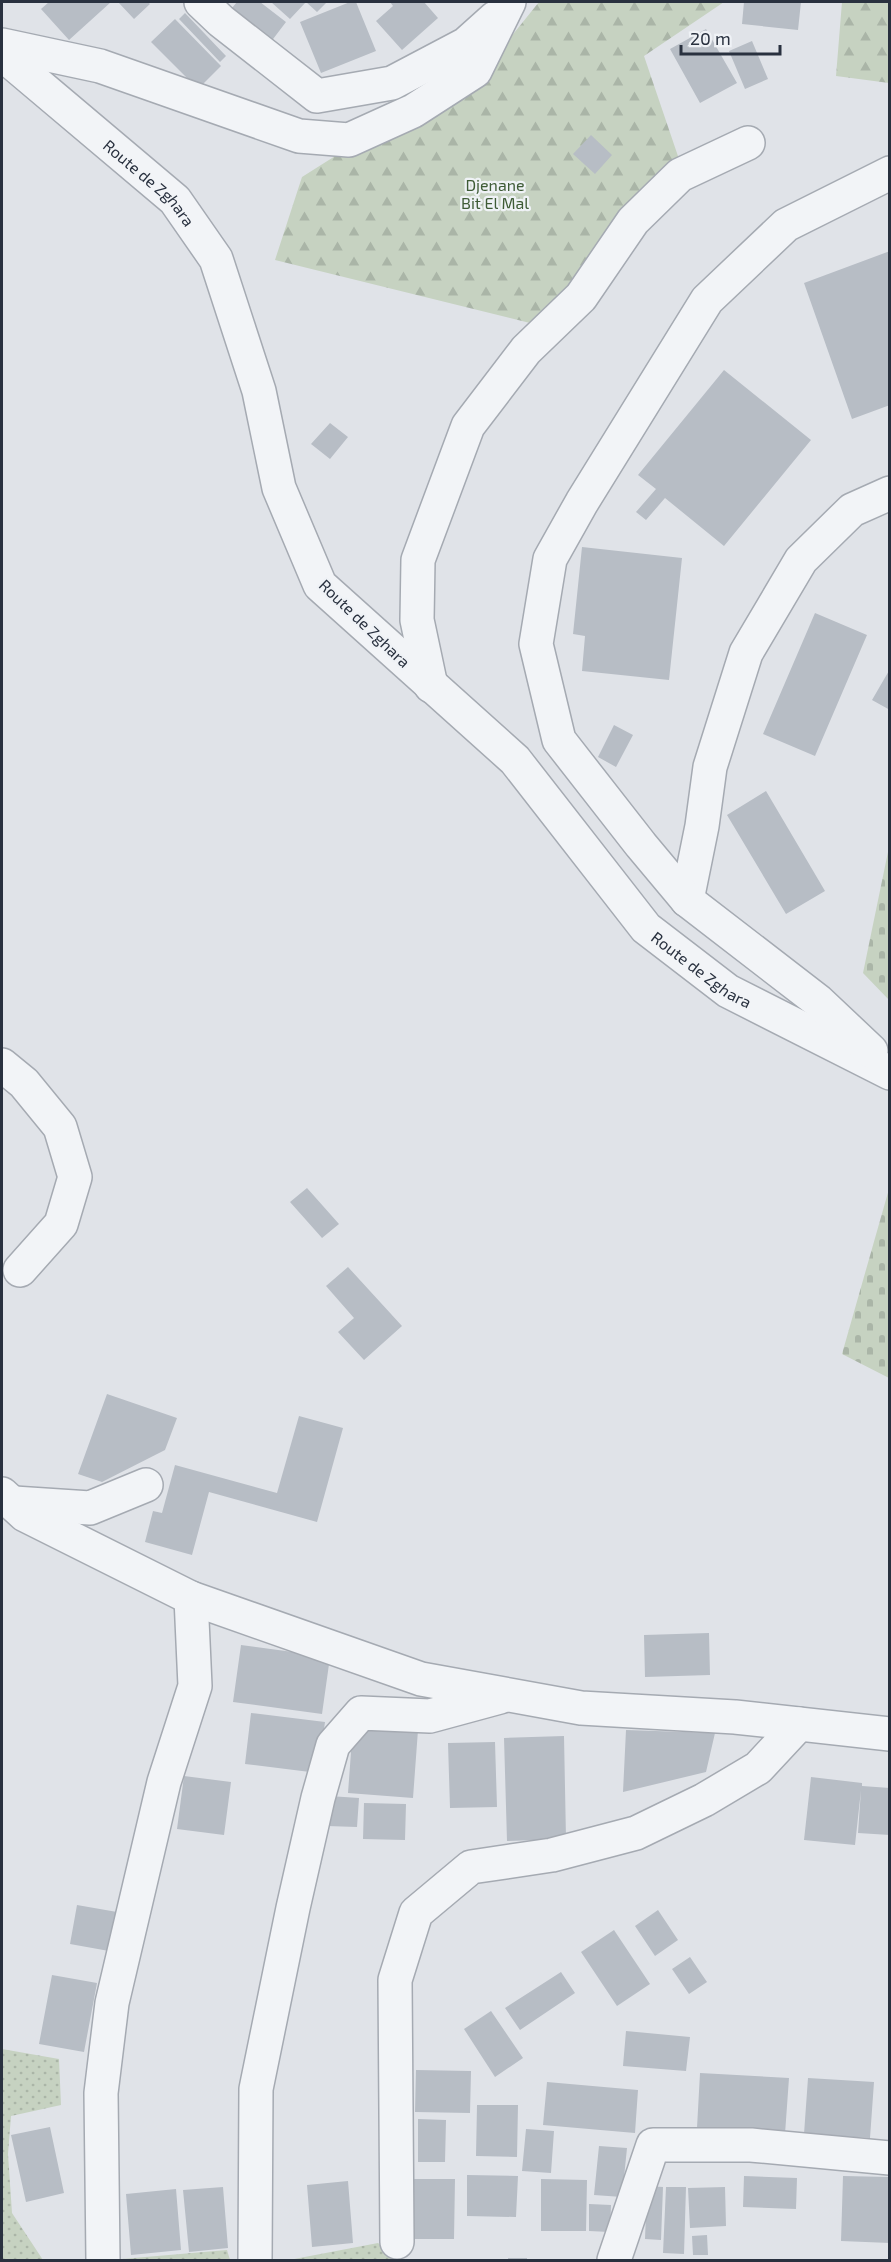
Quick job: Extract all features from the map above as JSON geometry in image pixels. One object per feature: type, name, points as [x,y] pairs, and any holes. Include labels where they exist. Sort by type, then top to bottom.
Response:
[{"type":"street","points":[[201,2],[220,21],[317,96],[392,83],[466,44],[507,6]]},
{"type":"street","points":[[2,45],[99,66],[299,136],[349,140],[413,111],[475,72],[507,6]]},
{"type":"street","name":"Route de Zghara","points":[[2,54],[175,200],[216,259],[259,391],[279,488],[320,585],[515,760],[646,928],[728,991],[890,1073]]},
{"type":"street","points":[[431,686],[417,620],[418,560],[468,426],[526,350],[581,297],[633,221],[680,175],[748,142]]},
{"type":"street","points":[[890,173],[786,225],[707,300],[582,502],[550,559],[536,644],[559,740],[640,845],[687,900],[818,1001],[890,1067]]},
{"type":"street","points":[[687,900],[702,826],[710,766],[746,653],[801,560],[852,510],[890,493]]},
{"type":"street","points":[[2,1065],[24,1083],[60,1127],[75,1177],[61,1224],[20,1270]]},
{"type":"street","points":[[6,1498],[90,1508],[146,1485]]},
{"type":"street","points":[[6,1498],[25,1515],[191,1598],[422,1679],[581,1708],[735,1717],[890,1734]]},
{"type":"street","points":[[103,2260],[101,2093],[112,2003],[164,1782],[195,1686],[191,1598]]},
{"type":"street","points":[[255,2260],[256,2089],[293,1908],[318,1798],[333,1745],[361,1713],[430,1716],[509,1695]]},
{"type":"street","points":[[397,2242],[395,1980],[416,1913],[471,1868],[552,1855],[636,1833],[704,1800],[758,1768],[799,1724]]},
{"type":"street","points":[[614,2260],[653,2145],[751,2145],[890,2158]]},
{"type":"green space","name":"Djenane Bit El Mal","points":[[539,2],[724,2],[644,56],[681,165],[534,324],[275,260],[302,177],[498,53]]},
{"type":"green space","points":[[842,2],[889,2],[889,83],[836,76]]},
{"type":"green space","points":[[889,847],[890,1000],[863,973]]},
{"type":"green space","points":[[889,1189],[889,1378],[842,1354]]},
{"type":"green space","points":[[2,2049],[59,2059],[61,2105],[11,2116],[8,2154],[12,2213],[43,2260],[2,2260]]},
{"type":"green space","points":[[378,2243],[400,2260],[289,2260]]},
{"type":"green space","points":[[227,2250],[230,2260],[122,2259]]},
{"type":"building","points":[[49,2],[111,2],[69,40],[41,9]]},
{"type":"building","points":[[118,2],[148,2],[150,4],[134,19]]},
{"type":"building","points":[[237,2],[260,2],[286,22],[267,47],[226,15]]},
{"type":"building","points":[[271,2],[306,2],[290,19]]},
{"type":"building","points":[[306,2],[327,2],[317,12]]},
{"type":"building","points":[[350,2],[356,2],[376,51],[321,73],[300,22]]},
{"type":"building","points":[[390,2],[424,2],[438,18],[402,50],[376,21],[393,6]]},
{"type":"building","points":[[744,2],[801,2],[798,30],[742,24]]},
{"type":"building","points":[[185,13],[226,56],[220,62],[179,19]]},
{"type":"building","points":[[175,19],[221,66],[198,89],[151,42]]},
{"type":"building","points":[[706,29],[737,83],[700,103],[670,49]]},
{"type":"building","points":[[752,41],[768,79],[745,89],[729,51]]},
{"type":"building","points":[[591,135],[612,155],[595,174],[573,154]]},
{"type":"building","points":[[890,251],[890,405],[852,419],[804,283]]},
{"type":"building","points":[[724,370],[811,440],[724,546],[665,498],[646,520],[636,512],[656,489],[638,475]]},
{"type":"building","points":[[330,423],[348,437],[330,459],[311,444]]},
{"type":"building","points":[[582,547],[682,558],[669,680],[582,671],[585,636],[573,634]]},
{"type":"building","points":[[815,613],[867,635],[815,756],[763,734]]},
{"type":"building","points":[[890,669],[890,710],[872,700]]},
{"type":"building","points":[[614,725],[633,735],[616,767],[598,757]]},
{"type":"building","points":[[766,791],[825,891],[786,914],[727,815]]},
{"type":"building","points":[[307,1188],[339,1224],[322,1238],[290,1202]]},
{"type":"building","points":[[348,1267],[402,1326],[364,1360],[338,1332],[354,1318],[326,1286]]},
{"type":"building","points":[[107,1394],[177,1418],[165,1450],[102,1482],[78,1474]]},
{"type":"building","points":[[299,1416],[343,1428],[317,1522],[209,1492],[192,1555],[145,1542],[153,1511],[162,1513],[175,1465],[277,1493]]},
{"type":"building","points":[[709,1633],[710,1675],[645,1677],[644,1635]]},
{"type":"building","points":[[241,1645],[330,1657],[322,1714],[233,1702]]},
{"type":"building","points":[[251,1713],[325,1722],[318,1773],[245,1764]]},
{"type":"building","points":[[353,1725],[418,1730],[413,1798],[348,1793]]},
{"type":"building","points":[[626,1730],[715,1733],[706,1772],[623,1792]]},
{"type":"building","points":[[564,1736],[566,1839],[507,1841],[504,1738]]},
{"type":"building","points":[[495,1742],[497,1807],[450,1808],[448,1743]]},
{"type":"building","points":[[184,1776],[231,1782],[224,1835],[177,1829]]},
{"type":"building","points":[[811,1777],[862,1783],[862,1786],[890,1788],[890,1835],[858,1833],[861,1790],[855,1845],[804,1840]]},
{"type":"building","points":[[329,1796],[359,1798],[357,1827],[327,1826]]},
{"type":"building","points":[[364,1803],[406,1804],[405,1840],[363,1839]]},
{"type":"building","points":[[77,1905],[117,1912],[109,1951],[70,1944]]},
{"type":"building","points":[[658,1910],[678,1940],[655,1956],[635,1926]]},
{"type":"building","points":[[614,1930],[650,1984],[617,2006],[581,1952]]},
{"type":"building","points":[[690,1957],[707,1982],[689,1994],[672,1969]]},
{"type":"building","points":[[561,1972],[575,1993],[520,2030],[505,2008]]},
{"type":"building","points":[[52,1975],[97,1983],[84,2052],[39,2044]]},
{"type":"building","points":[[491,2011],[523,2058],[495,2077],[464,2029]]},
{"type":"building","points":[[626,2031],[690,2037],[686,2071],[623,2066]]},
{"type":"building","points":[[416,2070],[471,2071],[470,2113],[415,2112]]},
{"type":"building","points":[[700,2073],[789,2078],[785,2134],[748,2127],[697,2128]]},
{"type":"building","points":[[808,2078],[874,2082],[870,2138],[804,2134]]},
{"type":"building","points":[[547,2082],[638,2090],[635,2133],[543,2125]]},
{"type":"building","points":[[477,2105],[518,2105],[517,2157],[476,2156]]},
{"type":"building","points":[[418,2119],[446,2120],[445,2162],[418,2162]]},
{"type":"building","points":[[50,2127],[64,2193],[26,2202],[11,2135]]},
{"type":"building","points":[[526,2129],[554,2131],[551,2173],[522,2171]]},
{"type":"building","points":[[599,2146],[627,2148],[622,2197],[594,2195]]},
{"type":"building","points":[[467,2175],[518,2176],[516,2217],[467,2216]]},
{"type":"building","points":[[744,2176],[797,2178],[796,2209],[743,2207]]},
{"type":"building","points":[[843,2176],[890,2177],[890,2243],[841,2241]]},
{"type":"building","points":[[404,2179],[455,2179],[454,2239],[403,2239]]},
{"type":"building","points":[[541,2179],[587,2180],[586,2231],[541,2231]]},
{"type":"building","points":[[348,2181],[353,2243],[312,2247],[307,2185]]},
{"type":"building","points":[[647,2186],[663,2187],[661,2240],[645,2239]]},
{"type":"building","points":[[223,2187],[228,2248],[189,2252],[183,2190]]},
{"type":"building","points":[[666,2187],[686,2187],[684,2254],[663,2253]]},
{"type":"building","points":[[725,2187],[726,2226],[690,2228],[688,2188]]},
{"type":"building","points":[[176,2189],[181,2250],[131,2255],[126,2194]]},
{"type":"building","points":[[589,2204],[611,2205],[610,2232],[589,2231]]},
{"type":"building","points":[[707,2235],[708,2255],[693,2255],[692,2236]]},
{"type":"building","points":[[508,2258],[527,2258],[527,2260],[508,2260]]}]
